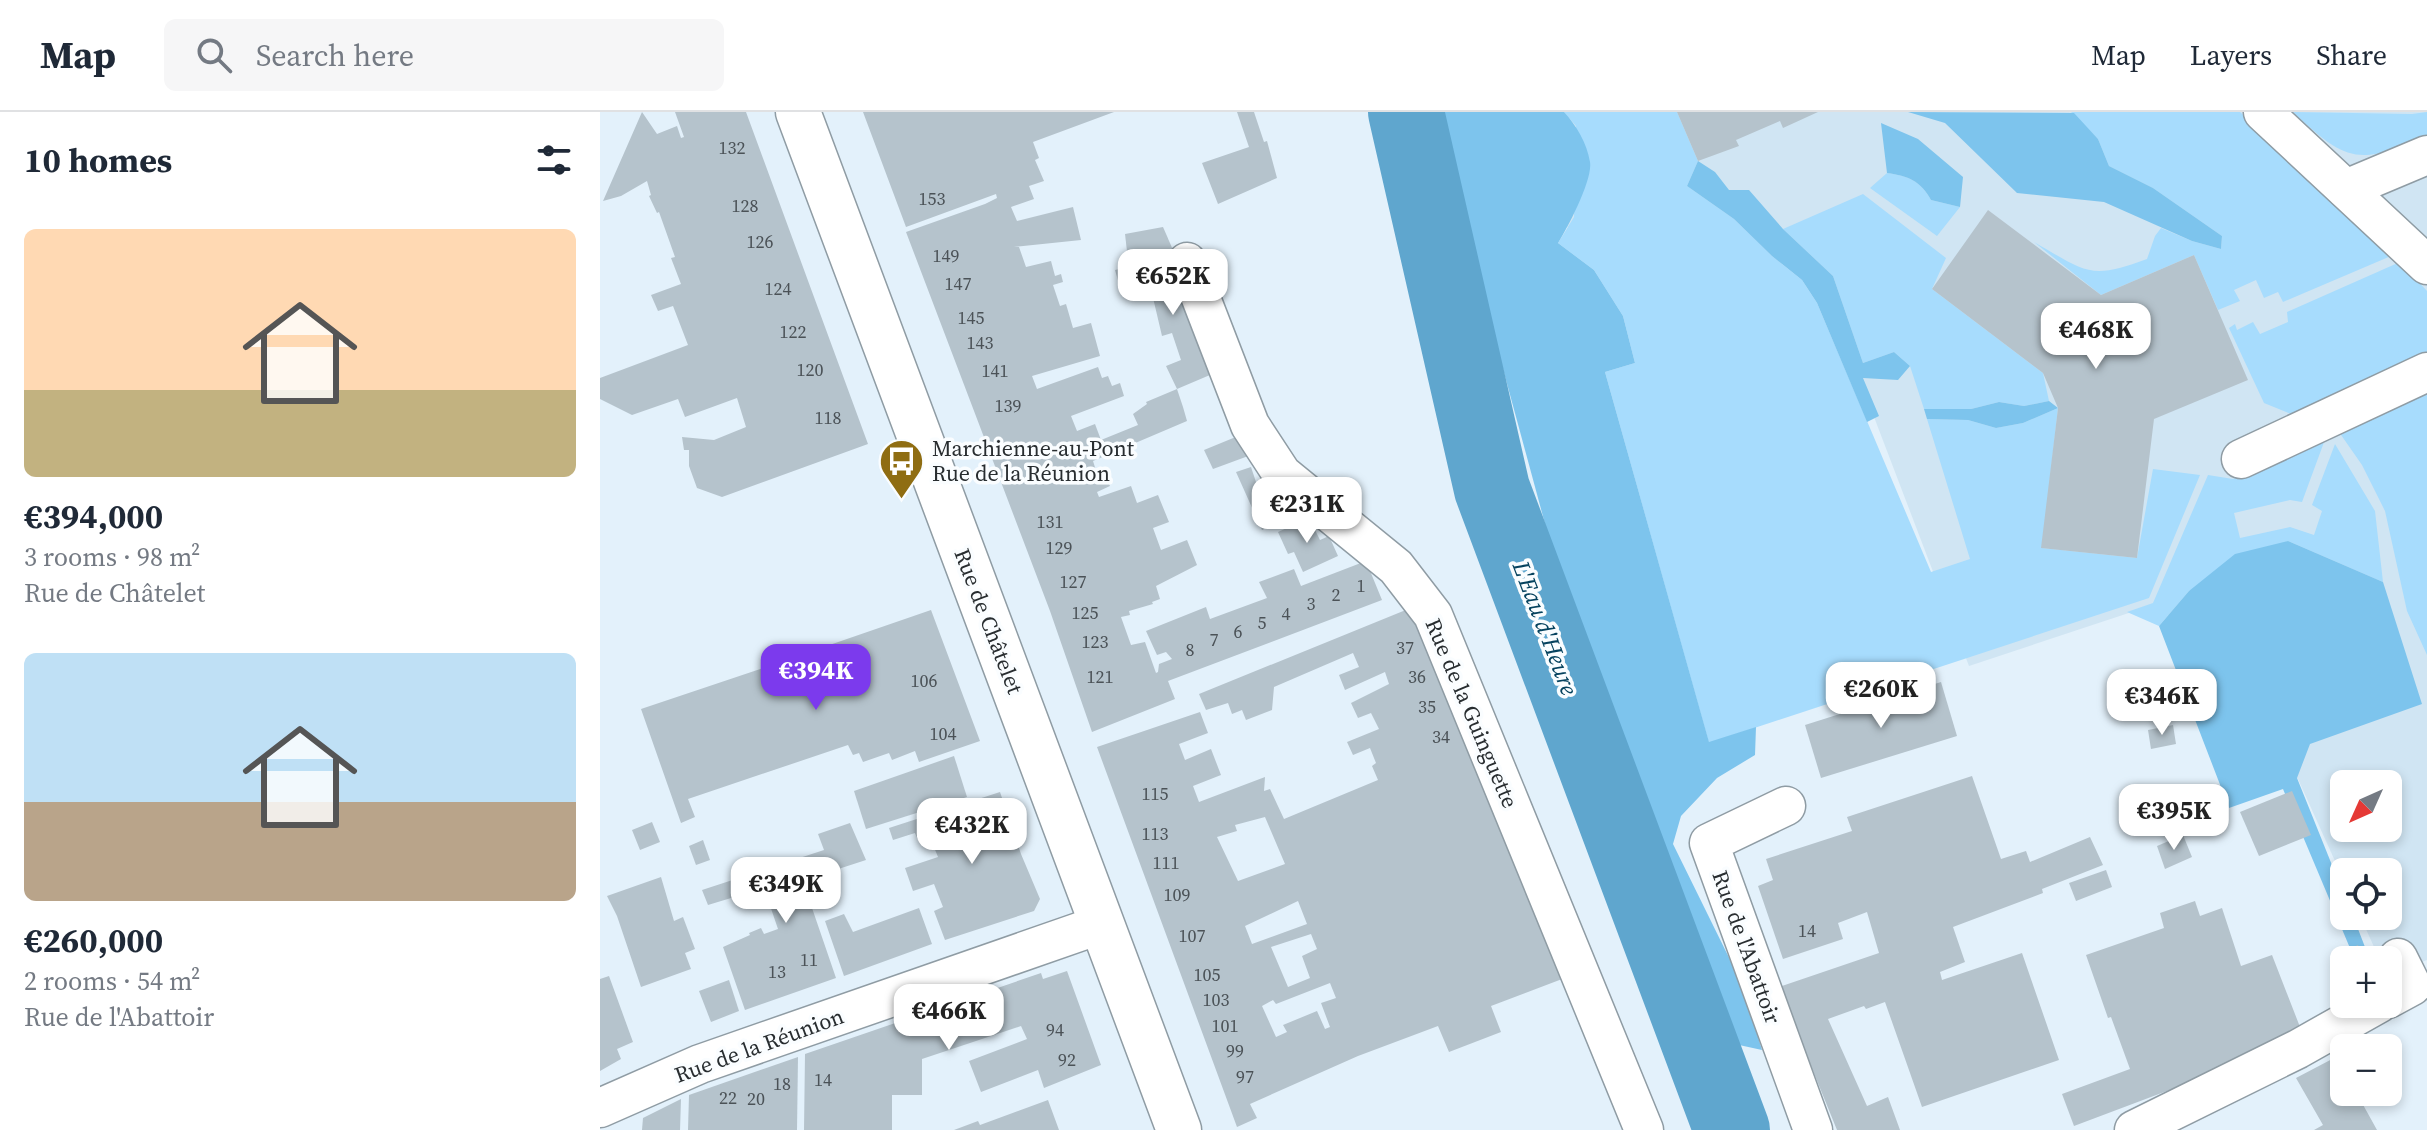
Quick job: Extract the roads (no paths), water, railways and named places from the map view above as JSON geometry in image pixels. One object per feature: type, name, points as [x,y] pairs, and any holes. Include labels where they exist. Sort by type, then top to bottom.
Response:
[{"type":"main road","name":"Rue de Châtelet","points":[[798,112],[1179,1130]]},
{"type":"street","points":[[2263,112],[2427,265]]},
{"type":"street","points":[[2346,189],[2427,155]]},
{"type":"street","name":"Rue de la Guinguette","points":[[1187,262],[1250,425],[1282,474],[1396,567],[1433,615],[1644,1130]]},
{"type":"street","points":[[2241,459],[2427,372]]},
{"type":"street","name":"Rue de l'Abattoir","points":[[1786,806],[1709,843],[1813,1130]]},
{"type":"street","name":"Rue de la Réunion","points":[[600,1108],[700,1064],[1102,924]]},
{"type":"street","points":[[2402,966],[2412,986],[2402,991]]},
{"type":"street","points":[[2134,1130],[2298,1049],[2353,1018]]},
{"type":"waterway","name":"L'Eau d'Heure","points":[[1406,112],[1492,489],[1732,1130]]},
{"type":"place","name":"Marchienne-au-Pont Rue de la Réunion","points":[[901,500]]}]
